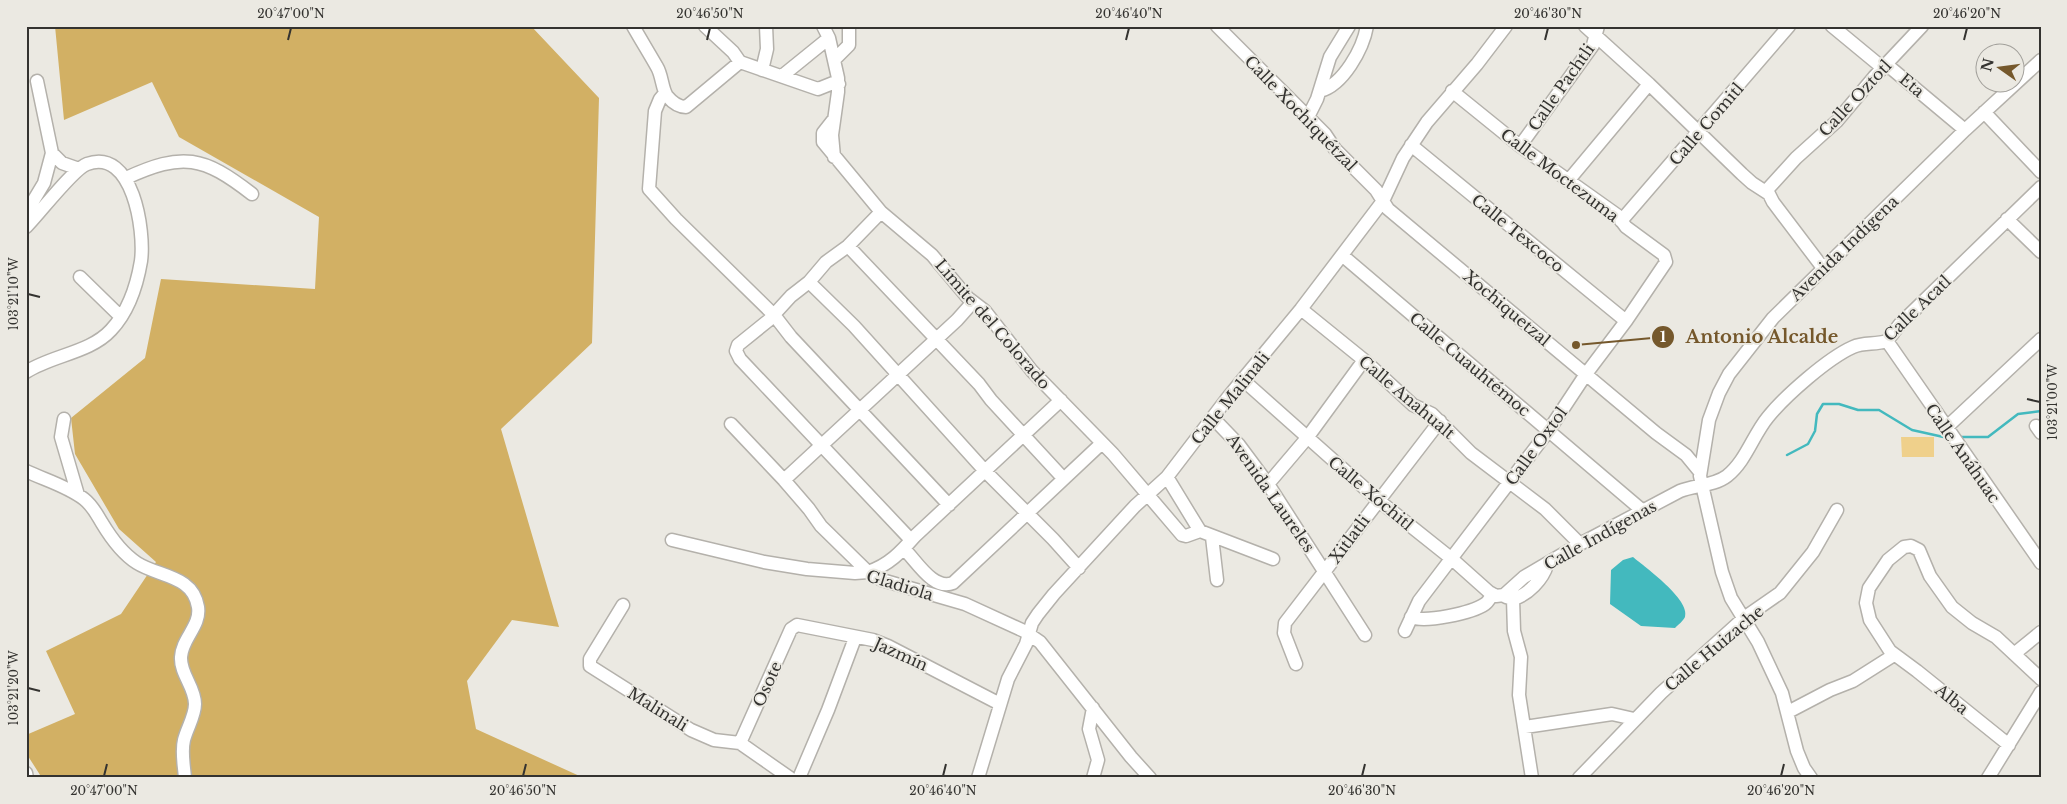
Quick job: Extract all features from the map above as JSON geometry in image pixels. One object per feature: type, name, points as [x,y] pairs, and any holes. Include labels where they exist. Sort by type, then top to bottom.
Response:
[{"type":"street","points":[[633,26],[657,67],[665,94],[673,103],[686,106],[740,62]]},
{"type":"street","points":[[762,70],[767,49],[766,26]]},
{"type":"street","points":[[710,28],[740,62],[818,89],[839,84],[830,38],[823,26]]},
{"type":"street","points":[[835,59],[849,44],[849,26]]},
{"type":"street","name":"Calle Xochiquétzal","points":[[1217,26],[1308,117],[1335,149],[1376,190],[1383,201]]},
{"type":"street","points":[[1320,92],[1337,81],[1351,61],[1360,46],[1366,26]]},
{"type":"street","name":"Calle Malinali","points":[[978,778],[1008,679],[1026,644],[1038,614],[1054,594],[1147,495],[1167,477],[1301,309],[1383,201],[1396,171],[1411,145],[1452,91],[1477,64],[1506,26]]},
{"type":"street","points":[[1585,26],[1597,31],[1699,133],[1752,183],[1766,191],[1823,268]]},
{"type":"street","name":"Calle Comitl","points":[[1621,221],[1699,133],[1789,26]]},
{"type":"street","name":"Eta","points":[[1832,26],[1878,64],[1892,69],[1966,130]]},
{"type":"street","name":"Calle Oztotl","points":[[1766,191],[1796,158],[1837,121],[1922,26]]},
{"type":"street","points":[[1308,117],[1320,92],[1330,57],[1347,30]]},
{"type":"street","points":[[1347,30],[1351,61]]},
{"type":"street","name":"Calle Pachtli","points":[[1520,146],[1593,46],[1597,31]]},
{"type":"street","points":[[782,76],[830,38]]},
{"type":"street","name":"Avenida Indígena","points":[[1811,778],[1804,768],[1797,751],[1782,693],[1758,642],[1732,598],[1722,572],[1701,478],[1709,420],[1719,393],[1729,374],[1773,318],[1984,112],[2041,60]]},
{"type":"street","points":[[26,213],[42,188],[47,176],[52,153],[37,82]]},
{"type":"street","name":"Límite del Colorado","points":[[839,84],[834,119],[825,129],[822,138],[825,146],[881,212],[932,255],[973,302],[986,311],[1032,371],[1102,443],[1183,536],[1200,531]]},
{"type":"street","points":[[1568,181],[1649,84]]},
{"type":"street","name":"Calle Moctezuma","points":[[1452,91],[1520,146],[1616,215],[1626,227],[1664,255],[1666,259]]},
{"type":"street","points":[[665,94],[660,99],[655,111],[649,189],[676,219],[774,315],[791,337],[949,505]]},
{"type":"street","points":[[1984,112],[2041,172]]},
{"type":"street","name":"Calle Texcoco","points":[[1411,145],[1626,321]]},
{"type":"street","points":[[52,153],[62,163],[79,169]]},
{"type":"street","points":[[126,178],[172,161],[188,160],[215,169],[252,194]]},
{"type":"street","points":[[26,226],[79,169],[85,165],[98,162],[120,170],[126,178],[138,218],[141,251],[135,287],[121,317],[104,337],[95,343],[26,372]]},
{"type":"street","points":[[47,176],[51,200]]},
{"type":"street","name":"Calle Acatl","points":[[1701,478],[1718,481],[1726,476],[1750,447],[1768,417],[1798,388],[1846,351],[1861,344],[1887,341],[1900,324],[2041,187]]},
{"type":"street","name":"Xochiquetzal","points":[[1383,201],[1388,209],[1656,434],[1686,456],[1701,478]]},
{"type":"street","points":[[881,212],[848,246],[826,262],[809,282],[791,296],[774,315],[738,345],[736,353],[821,445],[908,545],[931,578],[948,585],[958,580],[1063,478],[1102,443]]},
{"type":"street","points":[[2007,219],[2041,252]]},
{"type":"street","points":[[848,246],[979,384],[991,400],[1063,478]]},
{"type":"street","name":"Calle Cuauhtémoc","points":[[1343,256],[1644,511]]},
{"type":"street","name":"Calle Oxtol","points":[[1404,631],[1419,601],[1549,430],[1586,374],[1626,321],[1665,264],[1666,259]]},
{"type":"street","points":[[80,277],[121,317]]},
{"type":"street","points":[[809,282],[854,326],[985,471],[1028,513],[1079,568]]},
{"type":"street","points":[[784,480],[936,340],[973,302]]},
{"type":"street","name":"Calle Anahualt","points":[[1301,309],[1364,360],[1413,405],[1432,414],[1471,453],[1545,509],[1580,544]]},
{"type":"street","name":"Calle Anáhuac","points":[[1887,341],[1916,386],[2041,563]]},
{"type":"street","points":[[1947,428],[2040,342]]},
{"type":"street","points":[[1268,484],[1306,438],[1364,360]]},
{"type":"street","name":"Calle Xóchitl","points":[[1243,380],[1378,500],[1503,596]]},
{"type":"street","points":[[731,424],[809,508],[821,526],[868,572],[890,562],[1061,400]]},
{"type":"street","name":"Avenida Laureles","points":[[1213,418],[1239,445],[1268,484],[1365,635]]},
{"type":"street","points":[[64,419],[61,438],[78,495]]},
{"type":"street","name":"Xitlatli","points":[[1296,664],[1284,633],[1284,623],[1440,421]]},
{"type":"street","points":[[26,471],[78,495],[94,510],[110,536],[129,557],[148,569],[174,577],[183,582],[194,597],[198,606],[198,618],[185,641],[181,657],[183,671],[195,703],[183,746],[185,778]]},
{"type":"street","points":[[1167,477],[1200,531],[1273,559]]},
{"type":"street","name":"Calle Indígenas","points":[[1411,618],[1419,620],[1461,613],[1503,596],[1524,577],[1701,478]]},
{"type":"street","name":"Calle Huizache","points":[[1580,778],[1660,693],[1744,618],[1776,596],[1784,588],[1813,552],[1837,510]]},
{"type":"street","points":[[1212,537],[1217,580]]},
{"type":"street","name":"Gladiola","points":[[672,540],[764,562],[807,569],[855,573],[868,572],[882,580],[965,604],[1029,634],[1040,642],[1145,775]]},
{"type":"street","name":"Alba","points":[[2009,745],[1905,661],[1894,655],[1874,628],[1866,603],[1867,593],[1888,560],[1904,547],[1911,546],[1918,550],[1927,570],[1952,607],[1989,632],[2014,654]]},
{"type":"street","points":[[946,599],[948,585]]},
{"type":"street","points":[[1503,596],[1520,657],[1519,695],[1532,778]]},
{"type":"street","name":"Malinali","points":[[623,605],[590,659],[590,666],[691,730],[714,740],[740,743],[790,778]]},
{"type":"street","name":"Osote","points":[[740,743],[794,625]]},
{"type":"street","name":"Jazmín","points":[[794,625],[873,640],[1000,704]]},
{"type":"street","points":[[2041,632],[2014,654],[2041,679]]},
{"type":"street","points":[[799,778],[828,710],[855,638]]},
{"type":"street","points":[[1788,712],[1830,690],[1853,681],[1894,655]]},
{"type":"street","points":[[1988,778],[2041,692]]},
{"type":"street","points":[[1092,708],[1089,729],[1098,760],[1093,778]]},
{"type":"street","points":[[1525,727],[1612,714],[1634,719]]},
{"type":"street","points":[[26,773],[27,778]]},
{"type":"shaded area","points":[[55,26],[531,26],[599,98],[592,343],[501,429],[559,627],[512,620],[467,681],[476,729],[584,778],[42,778],[26,753],[26,735],[75,714],[46,651],[121,614],[156,562],[119,529],[75,454],[71,418],[145,358],[161,279],[315,289],[319,217],[179,137],[152,82],[64,120]]},
{"type":"shaded area","points":[[1901,437],[1934,437],[1934,457],[1902,457]]},
{"type":"water","points":[[1633,557],[1666,584],[1681,602],[1685,610],[1685,617],[1675,628],[1641,626],[1610,604],[1611,570],[1623,560]]},
{"type":"waterway","points":[[1787,455],[1808,444],[1815,431],[1817,414],[1823,404],[1839,404],[1858,410],[1879,410],[1912,430],[1948,438]]},
{"type":"waterway","points":[[1958,437],[1988,437],[2018,414],[2041,411]]},
{"type":"place","name":"Antonio Alcalde","points":[[1576,345]]}]
